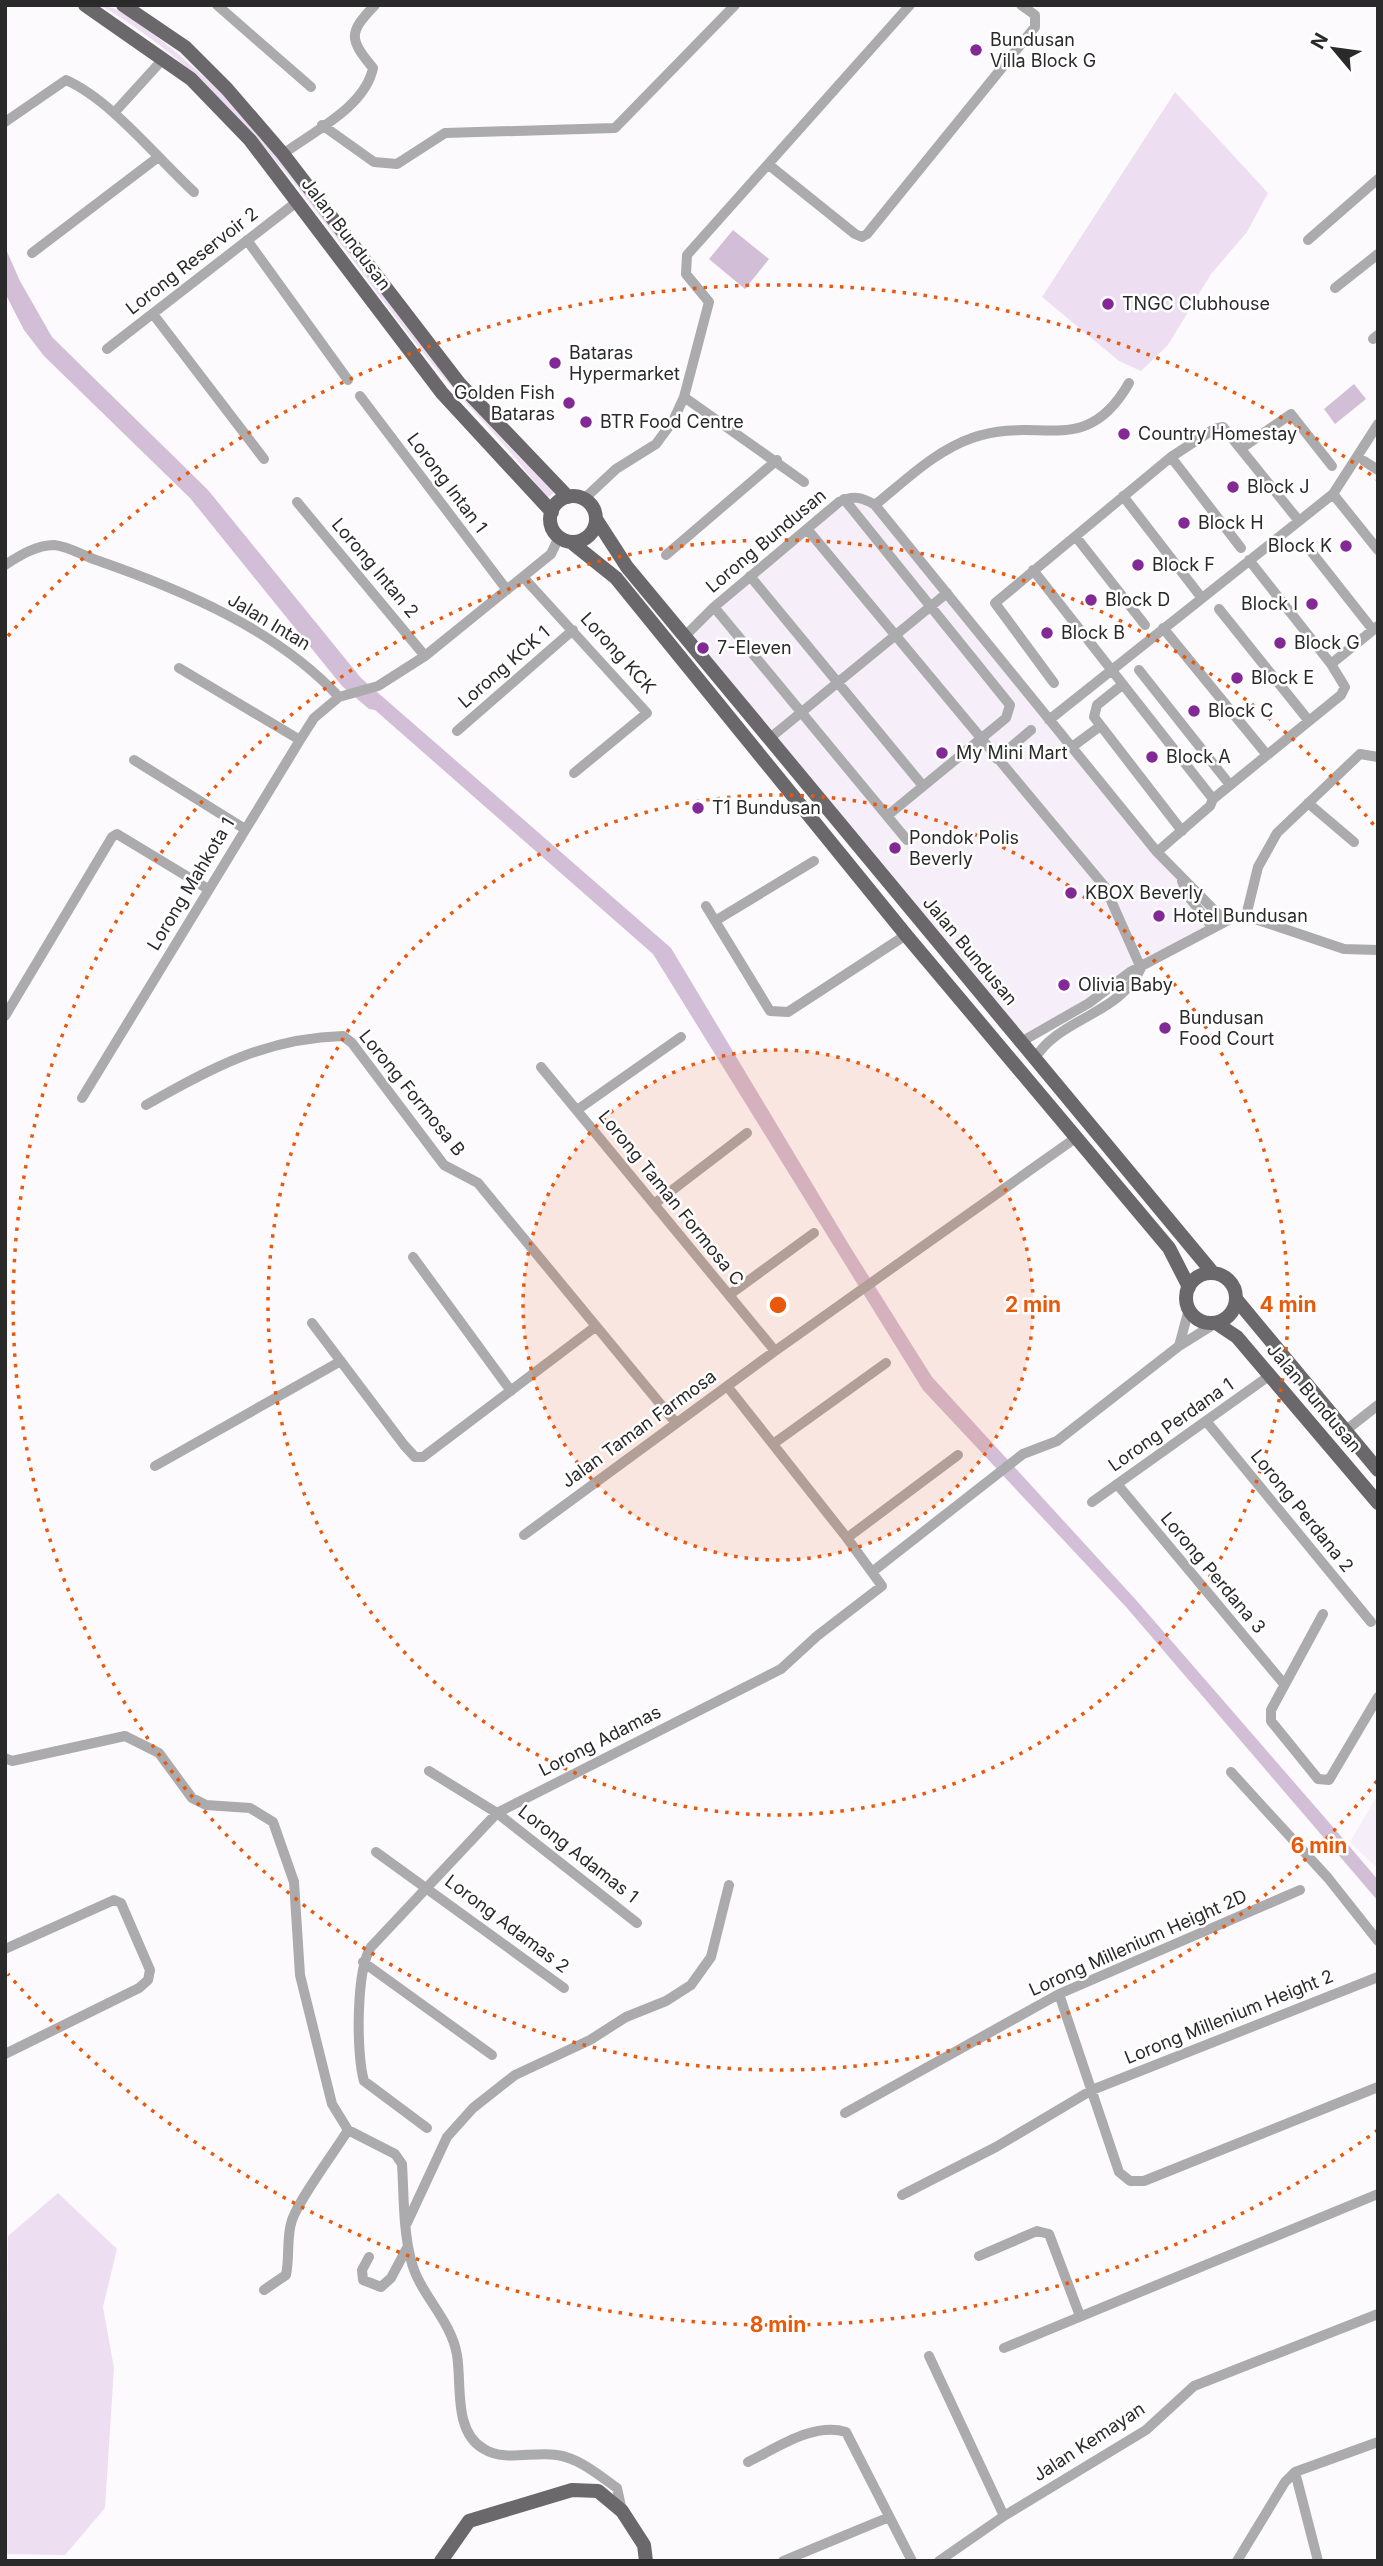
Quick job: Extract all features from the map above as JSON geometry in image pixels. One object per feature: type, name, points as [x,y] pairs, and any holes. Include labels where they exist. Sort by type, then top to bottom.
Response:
[{"type":"main road","name":"Jalan Bundusan","points":[[85,5],[164,58],[214,101],[241,130],[298,201],[442,393],[552,512]]},
{"type":"main road","name":"Jalan Bundusan","points":[[123,5],[185,47],[227,89],[283,154],[459,383],[568,497]]},
{"type":"main road","points":[[565,539],[591,533],[596,519],[593,507],[584,499],[568,497],[555,505],[551,526],[565,539],[616,578],[906,935],[1169,1248],[1189,1287],[1189,1309]]},
{"type":"main road","name":"Jalan Bundusan","points":[[596,519],[627,567],[1213,1273],[1229,1280],[1236,1300],[1378,1470]]},
{"type":"main road","points":[[1021,1042],[1022,1057],[1059,1114]]},
{"type":"main road","points":[[1189,1287],[1199,1276],[1213,1273]]},
{"type":"main road","points":[[1216,1323],[1232,1312],[1236,1300]]},
{"type":"main road","name":"Jalan Bundusan","points":[[1189,1309],[1200,1321],[1216,1323],[1237,1337],[1378,1503]]},
{"type":"main road","points":[[441,2561],[469,2521],[572,2490],[598,2491],[622,2511],[644,2545],[646,2561]]},
{"type":"street","points":[[216,5],[311,87]]},
{"type":"street","points":[[283,154],[359,98],[370,83],[373,68],[356,47],[353,35],[358,22],[375,5]]},
{"type":"street","points":[[322,125],[374,162],[383,165],[397,164],[445,133],[615,128],[735,5]]},
{"type":"street","points":[[584,499],[616,469],[656,444],[673,421],[684,397],[709,302],[686,274],[687,255],[909,5]]},
{"type":"street","points":[[769,165],[855,234],[862,237],[867,234],[1035,27],[1035,15],[1021,5]]},
{"type":"street","points":[[114,113],[164,58]]},
{"type":"street","points":[[5,122],[66,80],[81,86],[114,113],[194,192]]},
{"type":"street","points":[[32,253],[157,158]]},
{"type":"street","points":[[1308,240],[1376,186]]},
{"type":"street","name":"Lorong Reservoir 2","points":[[107,349],[298,201]]},
{"type":"street","points":[[247,240],[348,380]]},
{"type":"street","points":[[1335,288],[1378,254]]},
{"type":"street","points":[[153,314],[264,459]]},
{"type":"street","points":[[1129,383],[1113,407],[1092,425],[1073,431],[1013,429],[970,438],[937,455],[875,505],[1157,852],[1182,880],[1197,889],[1225,921]]},
{"type":"street","name":"Lorong Intan 1","points":[[360,397],[507,590]]},
{"type":"street","points":[[684,397],[777,460],[804,482]]},
{"type":"street","points":[[1242,449],[1291,414],[1332,466]]},
{"type":"street","points":[[1049,720],[1333,494],[1378,424]]},
{"type":"street","points":[[1054,683],[996,608],[998,600],[1171,457],[1214,429],[1223,427],[1299,521]]},
{"type":"street","points":[[1171,457],[1241,548]]},
{"type":"street","points":[[666,555],[777,460]]},
{"type":"street","points":[[1364,461],[1378,470]]},
{"type":"street","points":[[1333,494],[1378,550]]},
{"type":"street","points":[[1123,496],[1201,597]]},
{"type":"street","name":"Lorong Bundusan","points":[[685,636],[714,607],[844,499],[863,498],[875,505]]},
{"type":"street","points":[[844,499],[1010,705],[1006,718],[887,816]]},
{"type":"street","name":"Lorong Intan 2","points":[[297,502],[425,656]]},
{"type":"street","points":[[807,529],[1105,887],[1140,968],[1136,978],[1111,1002],[1091,1017],[1047,1040],[1034,1060]]},
{"type":"street","points":[[1076,537],[1145,625]]},
{"type":"street","points":[[344,696],[378,686],[425,656],[524,578],[565,539]]},
{"type":"street","name":"Jalan Intan","points":[[5,565],[23,553],[54,545],[127,571],[198,601],[284,647],[344,696]]},
{"type":"street","points":[[1306,545],[1376,628],[1331,664]]},
{"type":"street","points":[[1157,852],[1210,806],[1213,799],[1344,691],[1344,683],[1331,664],[1249,560]]},
{"type":"street","points":[[1033,570],[1213,799]]},
{"type":"street","points":[[750,576],[923,786]]},
{"type":"street","name":"Lorong KCK","points":[[524,578],[647,713],[574,773]]},
{"type":"street","points":[[770,738],[947,593]]},
{"type":"street","points":[[714,607],[907,840]]},
{"type":"street","points":[[1219,609],[1308,722]]},
{"type":"street","points":[[1163,628],[1267,755]]},
{"type":"street","name":"Lorong KCK 1","points":[[457,731],[573,630]]},
{"type":"street","points":[[179,668],[300,740]]},
{"type":"street","points":[[1139,670],[1230,785]]},
{"type":"street","points":[[1122,685],[1097,705],[1094,717],[1099,727],[1182,831]]},
{"type":"street","name":"Lorong Mahkota 1","points":[[82,1098],[314,718],[344,696]]},
{"type":"street","points":[[1072,747],[1099,727]]},
{"type":"street","points":[[997,759],[1031,730]]},
{"type":"street","points":[[1246,916],[1258,867],[1277,833],[1360,754],[1378,757]]},
{"type":"street","points":[[134,760],[245,829]]},
{"type":"street","points":[[1308,803],[1354,842]]},
{"type":"street","points":[[5,1016],[112,836],[117,834],[208,889]]},
{"type":"street","points":[[715,921],[814,861]]},
{"type":"street","points":[[1182,880],[1188,896],[1213,928]]},
{"type":"street","points":[[706,906],[770,1011],[788,1012],[906,935]]},
{"type":"street","points":[[1021,1042],[1089,1003],[1130,972],[1225,921],[1246,916],[1344,949],[1378,950]]},
{"type":"street","name":"Lorong Formosa B","points":[[146,1105],[226,1060],[250,1052],[343,1036],[352,1043],[444,1165],[478,1183],[676,1423]]},
{"type":"street","points":[[577,1111],[681,1037]]},
{"type":"street","name":"Lorong Taman Formosa C","points":[[541,1067],[775,1351]]},
{"type":"street","points":[[654,1204],[747,1133]]},
{"type":"street","name":"Jalan Taman Farmosa","points":[[524,1535],[854,1294],[1077,1137]]},
{"type":"street","points":[[729,1295],[814,1233]]},
{"type":"street","points":[[413,1257],[511,1391]]},
{"type":"street","points":[[1179,1346],[1189,1309]]},
{"type":"street","points":[[312,1323],[415,1457],[423,1457],[596,1328]]},
{"type":"street","points":[[727,1386],[872,1572],[1023,1454],[1057,1441],[1179,1346],[1216,1323]]},
{"type":"street","points":[[155,1466],[341,1361]]},
{"type":"street","points":[[773,1444],[886,1363]]},
{"type":"street","name":"Lorong Perdana 1","points":[[1092,1502],[1269,1376]]},
{"type":"street","points":[[1345,1431],[1378,1405]]},
{"type":"street","name":"Lorong Perdana 2","points":[[1206,1421],[1371,1622]]},
{"type":"street","points":[[847,1538],[958,1455]]},
{"type":"street","name":"Lorong Perdana 3","points":[[1116,1484],[1284,1684]]},
{"type":"street","name":"Lorong Adamas","points":[[363,1962],[371,1947],[497,1813],[781,1670],[817,1636],[881,1586],[872,1572]]},
{"type":"street","points":[[1323,1614],[1269,1716],[1321,1780],[1329,1780],[1378,1697]]},
{"type":"street","points":[[5,1758],[12,1760],[125,1736],[159,1753],[192,1798],[206,1805],[250,1808],[273,1822],[294,1882],[300,1975],[323,2076],[336,2114],[348,2130],[395,2154],[401,2164],[408,2246],[415,2275],[454,2342],[464,2426],[479,2446],[487,2451],[513,2456],[560,2455],[588,2468],[617,2488],[622,2511]]},
{"type":"street","name":"Lorong Adamas 1","points":[[429,1771],[497,1813],[638,1923]]},
{"type":"street","points":[[1231,1772],[1328,1878],[1378,1941]]},
{"type":"street","name":"Lorong Adamas 2","points":[[376,1852],[564,1988]]},
{"type":"street","points":[[406,2224],[447,2137],[472,2108],[515,2075],[590,2040],[626,2017],[666,2001],[691,1985],[710,1957],[729,1885]]},
{"type":"street","name":"Lorong Millenium Height 2D","points":[[845,2113],[1059,1994],[1300,1890]]},
{"type":"street","points":[[5,1949],[114,1900],[121,1903],[150,1970],[148,1980],[5,2054]]},
{"type":"street","points":[[427,2128],[364,2081],[360,1982],[363,1962],[492,2055]]},
{"type":"street","name":"Lorong Millenium Height 2","points":[[902,2195],[996,2147],[1092,2090],[1378,1977]]},
{"type":"street","points":[[1059,1994],[1119,2172],[1136,2182],[1378,2087]]},
{"type":"street","points":[[264,2290],[286,2275],[289,2260],[287,2240],[293,2217],[348,2130]]},
{"type":"street","points":[[1004,2348],[1378,2194]]},
{"type":"street","points":[[979,2256],[1037,2231],[1049,2234],[1080,2316]]},
{"type":"street","points":[[369,2257],[362,2270],[363,2280],[381,2287],[391,2278],[408,2246]]},
{"type":"street","name":"Jalan Kemayan","points":[[939,2561],[1004,2516],[1146,2430],[1194,2386],[1378,2314]]},
{"type":"street","points":[[929,2356],[1004,2516]]},
{"type":"street","points":[[748,2462],[807,2433],[834,2428],[846,2432],[887,2518],[912,2561]]},
{"type":"street","points":[[1237,2561],[1284,2482],[1296,2472],[1378,2442]]},
{"type":"street","points":[[1296,2472],[1318,2561]]},
{"type":"street","points":[[783,2561],[887,2518]]},
{"type":"shaded area","points":[[100,5],[114,9],[153,34],[197,70],[245,116],[464,398],[522,460],[557,489],[547,499],[517,460],[420,349],[313,207],[237,116],[195,75],[150,38]]},
{"type":"shaded area","points":[[1175,92],[1268,193],[1247,232],[1211,274],[1168,345],[1141,371],[1119,361],[1042,297]]},
{"type":"shaded area","points":[[733,230],[769,259],[745,289],[709,259]]},
{"type":"shaded area","points":[[5,247],[20,281],[52,337],[208,490],[361,678],[671,948],[849,1245],[932,1377],[1136,1600],[1339,1834],[1378,1880],[1378,1901],[1127,1608],[923,1390],[653,954],[375,710],[369,709],[342,686],[190,498],[44,356],[24,330],[5,293]]},
{"type":"shaded area","points":[[1354,384],[1366,399],[1335,424],[1324,409]]},
{"type":"shaded area","points":[[863,498],[1216,921],[1021,1042],[685,636],[839,502]]},
{"type":"shaded area","points":[[1378,1794],[1378,1869],[1350,1842]]},
{"type":"shaded area","points":[[58,2193],[117,2249],[103,2307],[114,2368],[105,2508],[65,2555],[5,2554],[8,2236]]},
{"type":"place","name":"Bundusan Villa Block G","points":[[976,50]]},
{"type":"place","name":"TNGC Clubhouse","points":[[1108,304]]},
{"type":"place","name":"Bataras Hypermarket","points":[[555,363]]},
{"type":"place","name":"Golden Fish Bataras","points":[[569,403]]},
{"type":"place","name":"BTR Food Centre","points":[[586,422]]},
{"type":"place","name":"Country Homestay","points":[[1124,434]]},
{"type":"place","name":"Block J","points":[[1233,487]]},
{"type":"place","name":"Block H","points":[[1184,523]]},
{"type":"place","name":"Block K","points":[[1346,546]]},
{"type":"place","name":"Block F","points":[[1138,565]]},
{"type":"place","name":"Block D","points":[[1091,600]]},
{"type":"place","name":"Block I","points":[[1312,604]]},
{"type":"place","name":"Block B","points":[[1047,633]]},
{"type":"place","name":"Block G","points":[[1280,643]]},
{"type":"place","name":"7-Eleven","points":[[703,648]]},
{"type":"place","name":"Block E","points":[[1237,678]]},
{"type":"place","name":"Block C","points":[[1194,711]]},
{"type":"place","name":"My Mini Mart","points":[[942,753]]},
{"type":"place","name":"Block A","points":[[1152,757]]},
{"type":"place","name":"T1 Bundusan","points":[[698,808]]},
{"type":"place","name":"Pondok Polis Beverly","points":[[895,848]]},
{"type":"place","name":"KBOX Beverly","points":[[1071,893]]},
{"type":"place","name":"Hotel Bundusan","points":[[1159,916]]},
{"type":"place","name":"Olivia Baby","points":[[1064,985]]},
{"type":"place","name":"Bundusan Food Court","points":[[1165,1028]]}]
